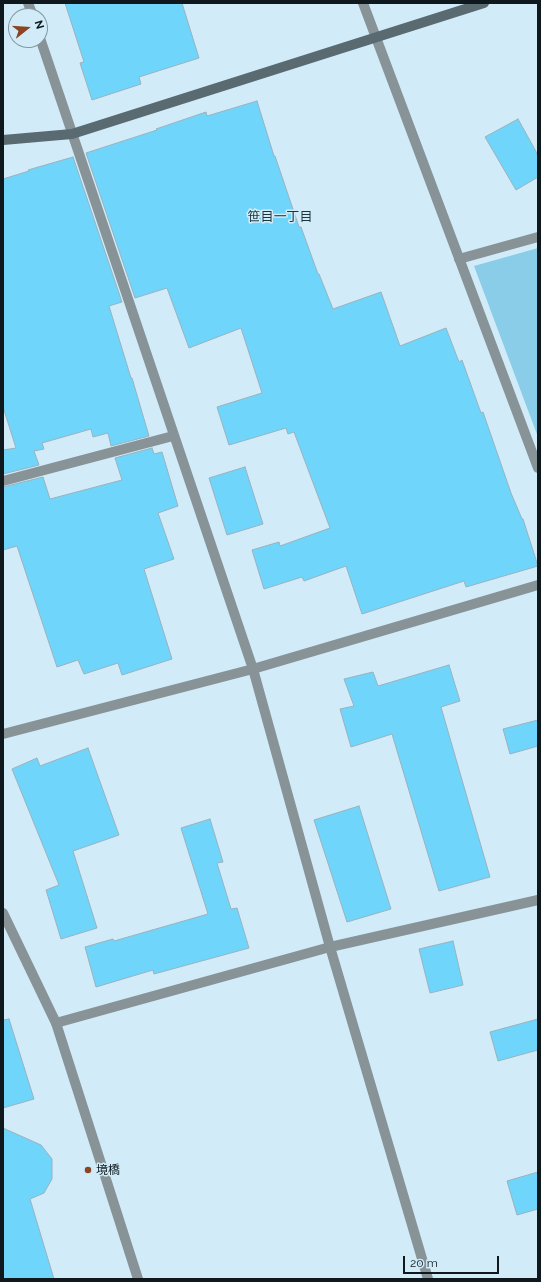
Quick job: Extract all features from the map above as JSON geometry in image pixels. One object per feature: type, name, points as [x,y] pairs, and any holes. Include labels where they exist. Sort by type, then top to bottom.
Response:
[{"type":"street","points":[[363,3],[538,468]]},
{"type":"street","points":[[3,140],[72,134],[484,3]]},
{"type":"street","points":[[43,48],[252,669],[330,947],[428,1279]]},
{"type":"street","points":[[459,259],[538,237]]},
{"type":"street","points":[[3,481],[174,436]]},
{"type":"street","points":[[3,734],[252,669],[538,584]]},
{"type":"street","points":[[56,1023],[330,947],[538,900]]},
{"type":"street","points":[[3,913],[56,1023],[138,1279]]},
{"type":"shaded area","points":[[538,248],[538,437],[474,266]]},
{"type":"building","points":[[65,3],[182,3],[199,58],[139,77],[141,84],[92,100],[80,63],[84,62]]},
{"type":"building","points":[[257,101],[274,156],[299,227],[301,227],[318,274],[333,309],[381,292],[400,346],[446,328],[459,362],[462,360],[481,413],[483,412],[511,493],[523,519],[538,566],[466,587],[464,581],[362,614],[346,566],[304,581],[302,577],[264,589],[252,550],[279,542],[280,546],[330,528],[294,432],[288,434],[286,428],[229,445],[217,407],[262,393],[241,328],[189,348],[167,288],[135,298],[86,153],[206,112],[207,116]]},
{"type":"building","points":[[518,119],[538,155],[538,177],[516,190],[485,137]]},
{"type":"building","points":[[73,157],[122,302],[109,306],[149,436],[111,446],[108,433],[93,437],[91,429],[42,443],[44,449],[34,451],[39,465],[3,474],[3,450],[16,448],[3,407],[3,179]]},
{"type":"building","points":[[152,448],[154,454],[162,452],[178,506],[158,513],[174,559],[144,569],[172,659],[122,675],[118,663],[84,674],[78,660],[57,667],[17,546],[3,550],[3,487],[43,477],[50,499],[122,480],[115,458]]},
{"type":"building","points":[[245,467],[263,524],[227,535],[209,478]]},
{"type":"building","points":[[449,665],[460,701],[441,707],[490,877],[439,891],[392,734],[351,747],[340,709],[354,706],[344,679],[373,672],[378,686]]},
{"type":"building","points":[[538,720],[538,746],[510,754],[503,729]]},
{"type":"building","points":[[88,748],[119,835],[73,851],[97,928],[61,939],[46,890],[59,885],[12,769],[37,758],[40,766]]},
{"type":"building","points":[[359,806],[391,909],[347,922],[314,820]]},
{"type":"building","points":[[210,819],[223,862],[217,863],[231,909],[237,908],[249,948],[154,974],[153,970],[96,987],[85,947],[113,939],[114,941],[208,914],[181,828]]},
{"type":"building","points":[[453,941],[463,985],[430,993],[419,949]]},
{"type":"building","points":[[9,1019],[34,1099],[3,1108],[3,1020]]},
{"type":"building","points":[[538,1019],[538,1050],[498,1061],[490,1032]]},
{"type":"building","points":[[3,1128],[41,1145],[52,1159],[52,1179],[44,1193],[30,1199],[54,1279],[3,1279]]},
{"type":"building","points":[[538,1172],[538,1209],[517,1215],[507,1181]]},
{"type":"place","name":"境橋","points":[[88,1170]]},
{"type":"district","name":"笹目一丁目","points":[[280,217]]}]
